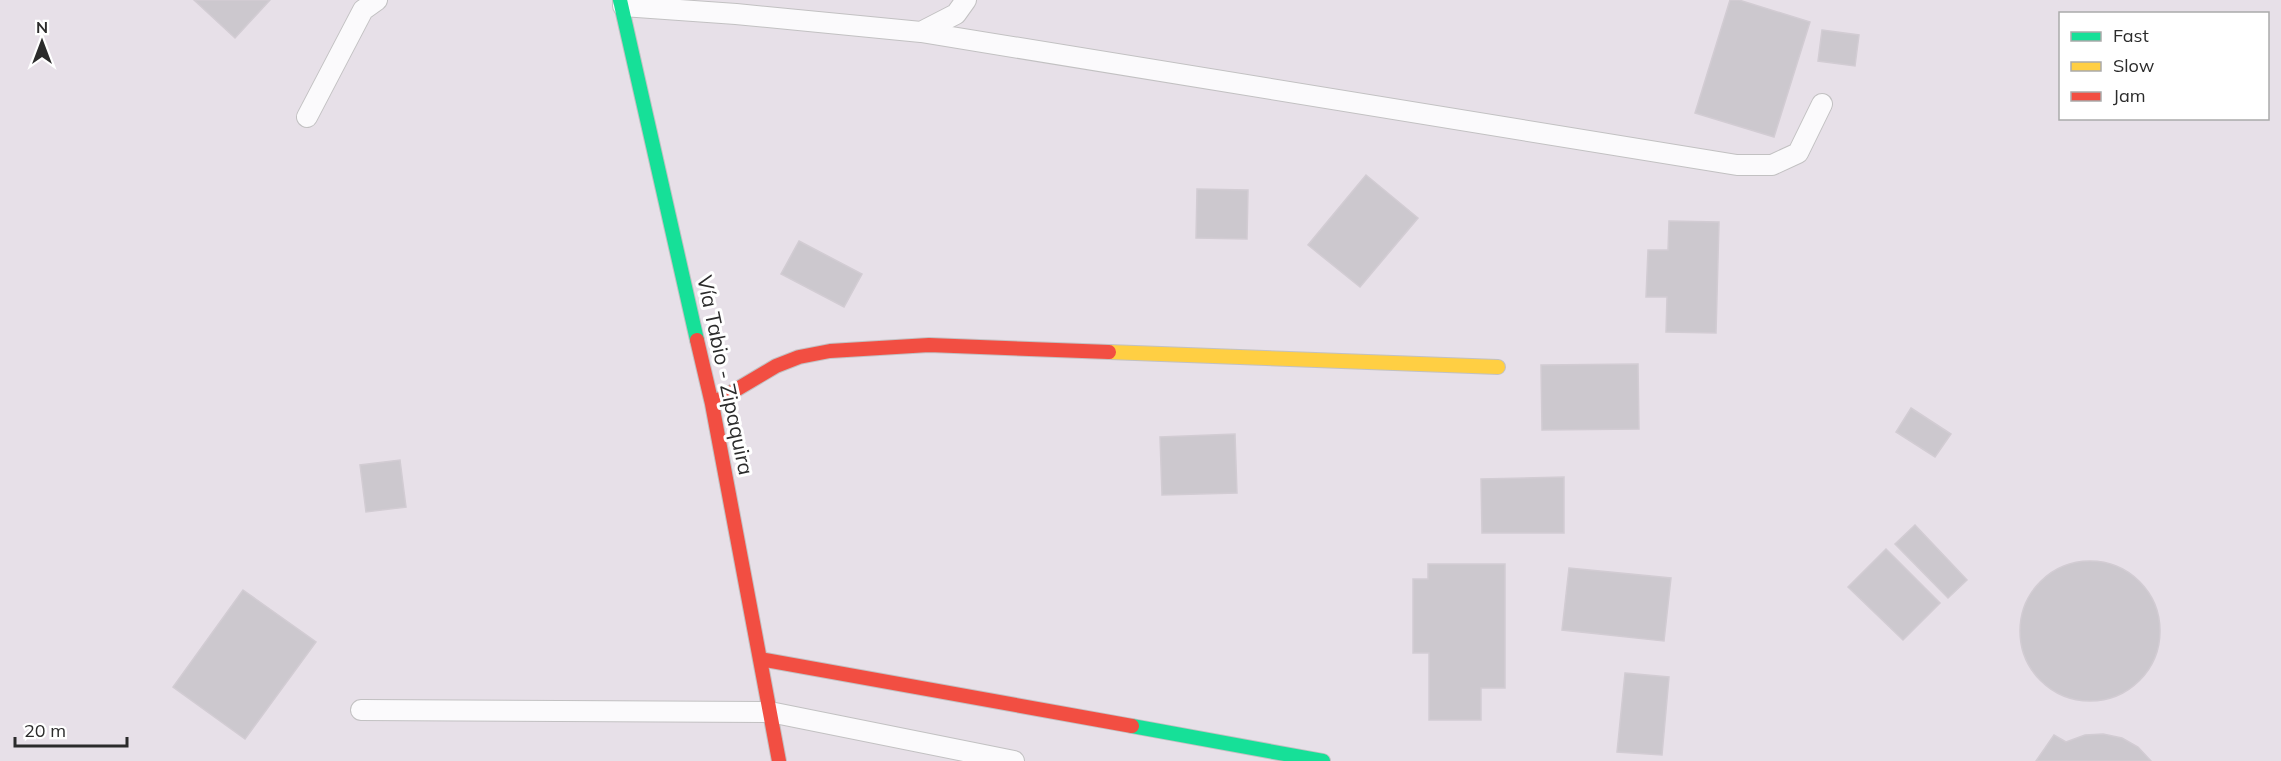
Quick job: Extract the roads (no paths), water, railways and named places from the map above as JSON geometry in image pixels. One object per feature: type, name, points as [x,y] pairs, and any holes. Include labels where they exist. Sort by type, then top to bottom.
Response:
[{"type":"street","name":"Vía Tabio - Zipaquira","points":[[622,3],[712,404],[779,761]]},
{"type":"street","points":[[712,404],[754,378],[798,357],[844,350],[929,345],[1498,367]]},
{"type":"street","points":[[760,659],[1323,761]]},
{"type":"lane","points":[[307,117],[363,10],[377,0]]},
{"type":"lane","points":[[921,32],[956,14],[966,0]]},
{"type":"lane","points":[[622,3],[921,32],[1737,165],[1772,165],[1798,153],[1822,104]]},
{"type":"lane","points":[[361,710],[770,712],[1014,761]]}]
